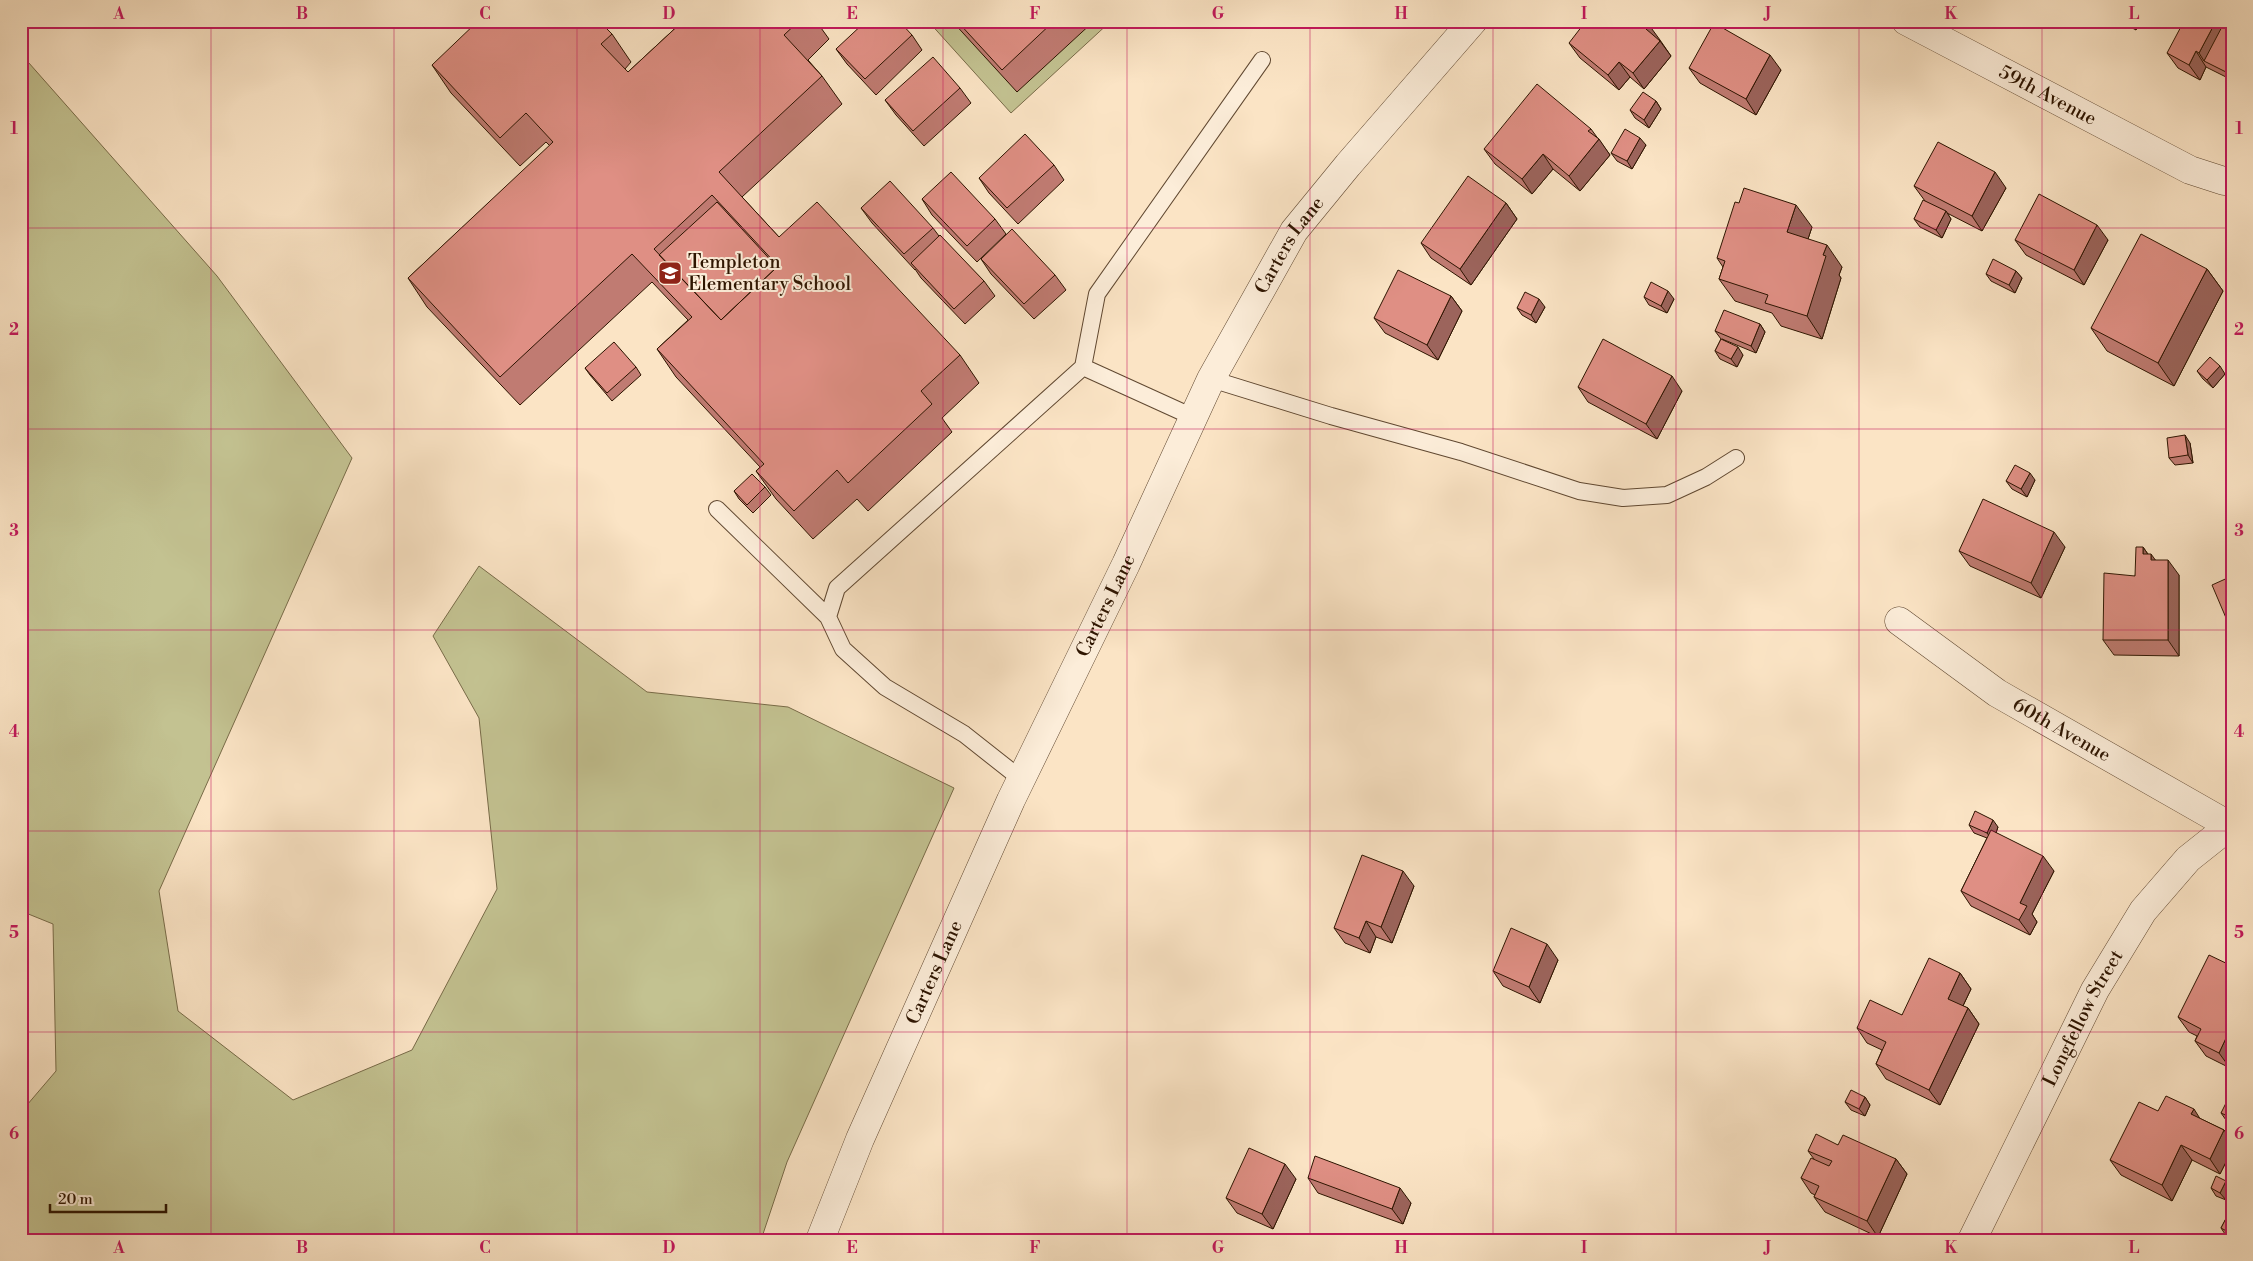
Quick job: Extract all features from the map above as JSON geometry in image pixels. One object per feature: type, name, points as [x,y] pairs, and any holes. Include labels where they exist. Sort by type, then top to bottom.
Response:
[{"type":"street","name":"Carters Lane","points":[[820,1240],[860,1139],[1021,780],[1126,564],[1211,379],[1294,231],[1348,164],[1473,21]]},
{"type":"street","name":"59th Avenue","points":[[1906,21],[2190,170],[2224,181],[2232,180]]},
{"type":"street","name":"60th Avenue","points":[[1899,621],[1997,693],[2231,826]]},
{"type":"street","name":"Longfellow Street","points":[[1972,1240],[2096,990],[2143,911],[2188,859],[2231,826]]},
{"type":"lane","points":[[828,617],[837,588],[1083,367],[1097,294],[1262,60]]},
{"type":"lane","points":[[1083,367],[1193,417]]},
{"type":"lane","points":[[1211,379],[1332,416],[1461,452],[1588,492],[1623,498],[1667,495],[1706,477],[1736,458]]},
{"type":"lane","points":[[717,509],[828,617],[843,649],[885,688],[964,734],[1021,780]]},
{"type":"shaded area","points":[[928,21],[1111,21],[1011,113]]},
{"type":"shaded area","points":[[21,54],[217,276],[352,458],[159,891],[178,1011],[293,1100],[412,1050],[497,889],[479,718],[433,636],[479,566],[647,692],[788,707],[954,788],[787,1162],[761,1240],[21,1240],[21,1112],[56,1071],[53,924],[21,911]]},
{"type":"building","name":"Templeton Elementary School","points":[[478,21],[599,21],[612,34],[601,44],[628,72],[683,21],[799,21],[784,35],[822,76],[719,172],[779,237],[817,202],[960,355],[921,391],[932,404],[848,483],[837,470],[794,511],[756,471],[764,464],[657,349],[692,317],[632,254],[500,377],[408,278],[553,142],[526,113],[500,138],[432,65]],"holes":[[[712,195],[778,266],[721,320],[654,249]]]},
{"type":"building","points":[[866,21],[899,21],[912,35],[865,79],[836,49]]},
{"type":"building","points":[[957,21],[1054,21],[1002,70]]},
{"type":"building","points":[[1586,21],[1645,21],[1649,25],[1646,29],[1660,41],[1633,73],[1619,62],[1608,75],[1569,43]]},
{"type":"building","points":[[2184,21],[2216,21],[2199,53],[2196,51],[2189,65],[2167,53]]},
{"type":"building","points":[[2225,21],[2232,21],[2232,71],[2230,74],[2204,61]]},
{"type":"building","points":[[1714,23],[1770,55],[1746,99],[1689,68]]},
{"type":"building","points":[[933,57],[960,88],[913,131],[885,100]]},
{"type":"building","points":[[1537,84],[1591,129],[1588,131],[1599,139],[1569,176],[1543,154],[1522,179],[1484,149]]},
{"type":"building","points":[[1643,92],[1656,101],[1644,120],[1630,110]]},
{"type":"building","points":[[1625,129],[1640,138],[1627,161],[1611,153]]},
{"type":"building","points":[[1025,134],[1054,165],[1007,208],[979,178]]},
{"type":"building","points":[[1938,142],[1995,172],[1972,216],[1914,186]]},
{"type":"building","points":[[951,172],[995,219],[967,246],[922,199]]},
{"type":"building","points":[[1468,176],[1506,203],[1460,269],[1421,243]]},
{"type":"building","points":[[890,181],[933,228],[904,254],[861,208]]},
{"type":"building","points":[[1744,188],[1796,205],[1787,232],[1827,245],[1823,255],[1826,256],[1807,316],[1765,303],[1768,295],[1719,279],[1725,261],[1717,258],[1735,202],[1739,203]]},
{"type":"building","points":[[2039,194],[2097,225],[2074,270],[2015,240]]},
{"type":"building","points":[[1923,200],[1946,211],[1936,230],[1914,219]]},
{"type":"building","points":[[717,202],[777,267],[721,320],[659,255]]},
{"type":"building","points":[[1012,229],[1055,275],[1024,304],[981,259]]},
{"type":"building","points":[[2141,234],[2207,269],[2158,363],[2091,328]]},
{"type":"building","points":[[940,235],[984,281],[954,309],[911,263]]},
{"type":"building","points":[[1993,259],[2016,271],[2009,285],[1986,274]]},
{"type":"building","points":[[1398,270],[1451,296],[1427,345],[1374,318]]},
{"type":"building","points":[[1651,282],[1668,291],[1661,306],[1644,297]]},
{"type":"building","points":[[1525,292],[1539,299],[1531,315],[1517,308]]},
{"type":"building","points":[[1724,310],[1760,324],[1751,346],[1715,331]]},
{"type":"building","points":[[1603,339],[1672,376],[1646,424],[1578,387]]},
{"type":"building","points":[[1721,339],[1738,347],[1731,359],[1715,351]]},
{"type":"building","points":[[614,342],[636,367],[607,393],[585,368]]},
{"type":"building","points":[[2210,357],[2220,366],[2207,380],[2197,371]]},
{"type":"building","points":[[2185,435],[2188,455],[2169,458],[2167,438]]},
{"type":"building","points":[[2015,465],[2030,473],[2021,489],[2006,481]]},
{"type":"building","points":[[752,474],[765,487],[747,505],[734,491]]},
{"type":"building","points":[[1983,499],[2054,532],[2031,583],[1959,551]]},
{"type":"building","points":[[2136,547],[2143,547],[2143,554],[2151,554],[2151,560],[2168,560],[2168,640],[2103,640],[2104,573],[2135,576]]},
{"type":"building","points":[[2232,576],[2232,632],[2212,585]]},
{"type":"building","points":[[1975,811],[1993,820],[1987,833],[1969,825]]},
{"type":"building","points":[[1991,830],[2043,856],[2020,903],[2027,906],[2019,920],[1961,891]]},
{"type":"building","points":[[1362,855],[1403,871],[1381,927],[1366,921],[1359,938],[1334,928]]},
{"type":"building","points":[[1511,928],[1547,944],[1529,987],[1493,971]]},
{"type":"building","points":[[2209,955],[2232,966],[2232,1039],[2227,1036],[2219,1053],[2195,1041],[2201,1029],[2178,1017]]},
{"type":"building","points":[[1929,958],[1960,973],[1948,999],[1968,1008],[1929,1090],[1876,1064],[1886,1042],[1857,1028],[1870,1000],[1902,1015]]},
{"type":"building","points":[[1851,1090],[1865,1097],[1859,1109],[1845,1102]]},
{"type":"building","points":[[2166,1096],[2194,1109],[2191,1114],[2224,1130],[2210,1159],[2181,1145],[2162,1185],[2110,1160],[2139,1102],[2158,1111]]},
{"type":"building","points":[[2228,1099],[2232,1100],[2232,1118],[2221,1113]]},
{"type":"building","points":[[1816,1134],[1838,1145],[1843,1135],[1896,1159],[1867,1221],[1814,1197],[1819,1186],[1801,1178],[1811,1158],[1829,1166],[1832,1161],[1808,1151]]},
{"type":"building","points":[[1249,1148],[1285,1164],[1262,1214],[1226,1198]]},
{"type":"building","points":[[1315,1156],[1400,1188],[1392,1209],[1308,1178]]},
{"type":"building","points":[[2216,1176],[2226,1181],[2220,1193],[2211,1188]]},
{"type":"building","points":[[2232,1207],[2232,1234],[2221,1228]]},
{"type":"place","name":"Templeton Elementary School","points":[[670,273]]}]
